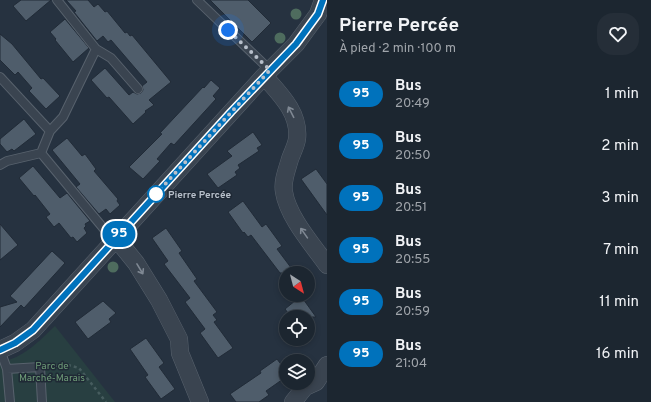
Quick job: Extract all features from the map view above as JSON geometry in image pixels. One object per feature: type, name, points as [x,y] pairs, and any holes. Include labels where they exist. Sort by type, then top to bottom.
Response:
[{"type":"street","points":[[0,350],[15,343],[33,330],[267,73],[296,44],[318,14],[323,0]]},
{"type":"street","points":[[267,73],[289,106],[297,129],[297,141],[284,178],[283,190],[286,204],[291,214],[327,265]]},
{"type":"street","points":[[114,240],[123,247],[136,262],[162,306],[179,339],[180,353],[200,402]]},
{"type":"street","points":[[293,402],[305,387],[316,382],[327,365]]},
{"type":"lane","points":[[56,0],[96,49],[111,58],[138,89]]},
{"type":"lane","points":[[197,0],[267,73]]},
{"type":"lane","points":[[41,153],[50,131],[63,118],[96,49]]},
{"type":"lane","points":[[0,77],[50,131]]},
{"type":"lane","points":[[41,153],[114,240]]},
{"type":"lane","points":[[0,165],[7,161],[41,153]]},
{"type":"lane","points":[[0,350],[7,369],[10,402]]},
{"type":"lane","points":[[7,369],[40,367],[42,402]]},
{"type":"path","points":[[40,367],[68,364],[79,368],[106,402]]},
{"type":"green space","name":"Parc de Marché-Marais","points":[[55,326],[115,402],[0,402],[0,362],[9,360],[23,353]]},
{"type":"building","points":[[21,0],[51,0],[26,21],[13,6]]},
{"type":"building","points":[[66,0],[88,0],[94,7],[98,4],[105,12],[107,11],[125,33],[127,32],[130,36],[132,35],[171,82],[149,100],[154,105],[145,111],[146,112],[133,124],[109,97],[107,98],[91,80],[105,68],[129,95],[133,92],[137,94],[141,93],[143,90],[142,86],[147,82],[111,40],[108,42],[103,36],[97,41],[74,12],[76,11]]},
{"type":"building","points":[[210,0],[248,0],[271,23],[252,42]]},
{"type":"building","points":[[65,19],[89,48],[73,62],[50,32]]},
{"type":"building","points":[[0,34],[12,44],[41,79],[43,78],[60,96],[46,109],[29,91],[32,88],[18,72],[15,75],[0,60]]},
{"type":"building","points":[[211,80],[220,88],[213,96],[216,99],[174,145],[171,143],[157,159],[160,161],[143,179],[129,167],[162,134],[160,133]]},
{"type":"building","points":[[24,119],[36,134],[14,151],[12,149],[7,152],[0,144],[0,139]]},
{"type":"building","points":[[253,132],[262,145],[257,148],[259,151],[238,165],[240,168],[235,172],[237,175],[218,188],[207,174],[232,156],[227,151]]},
{"type":"building","points":[[67,138],[82,156],[85,154],[96,169],[94,171],[118,199],[117,201],[120,205],[110,214],[106,209],[99,214],[76,187],[80,184],[52,150]]},
{"type":"building","points":[[33,166],[60,198],[67,193],[90,221],[85,224],[86,226],[84,228],[87,233],[77,242],[73,237],[71,238],[59,223],[54,227],[46,217],[50,214],[19,178]]},
{"type":"building","points":[[316,169],[327,184],[327,215],[301,179]]},
{"type":"building","points":[[243,201],[262,227],[266,224],[282,246],[277,249],[290,266],[279,266],[279,272],[251,235],[248,237],[244,232],[243,233],[228,212]]},
{"type":"building","points":[[0,224],[18,245],[0,260]]},
{"type":"building","points":[[166,228],[182,251],[179,253],[197,279],[194,281],[217,312],[213,315],[217,320],[214,322],[233,348],[218,358],[200,333],[205,329],[185,302],[190,298],[164,264],[168,261],[152,238]]},
{"type":"building","points":[[52,251],[65,263],[24,308],[21,305],[0,327],[0,307],[17,302],[10,296]]},
{"type":"building","points":[[103,301],[116,313],[109,319],[111,322],[88,339],[75,322]]},
{"type":"building","points":[[294,302],[305,302],[311,310],[286,310],[285,309]]},
{"type":"building","points":[[146,338],[164,363],[159,367],[175,389],[161,399],[145,377],[148,375],[130,349]]},
{"type":"building","points":[[277,359],[279,362],[279,382],[266,391],[269,395],[259,402],[236,402],[230,394],[261,373],[260,371]]},
{"type":"bus line","name":"95","points":[[0,350],[15,343],[33,330],[264,76],[296,44],[318,14],[323,0]]},
{"type":"place","name":"Pierre Percée","points":[[156,194]]},
{"type":"route","points":[[156,194],[270,70],[228,30]]}]
